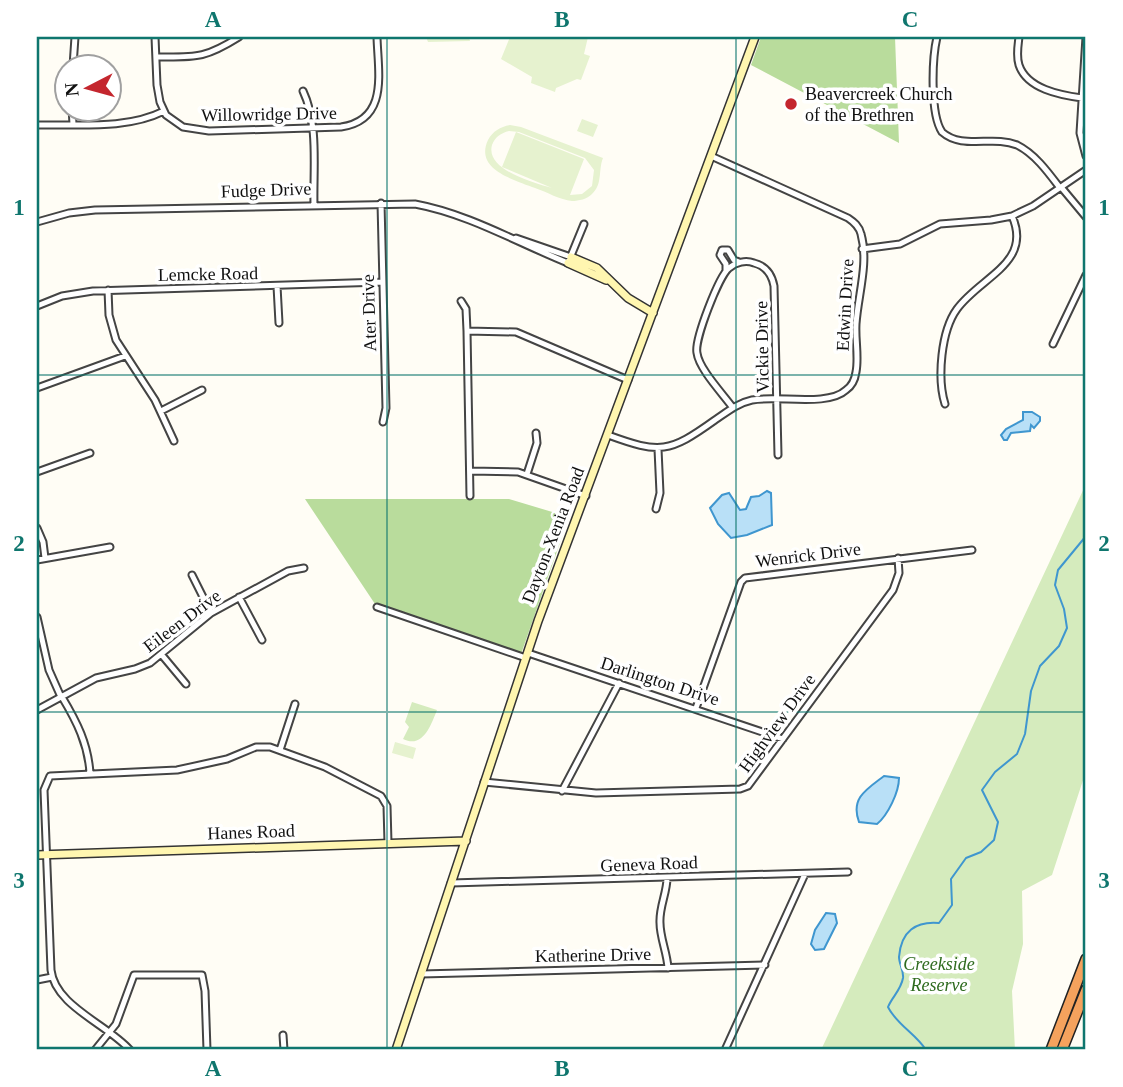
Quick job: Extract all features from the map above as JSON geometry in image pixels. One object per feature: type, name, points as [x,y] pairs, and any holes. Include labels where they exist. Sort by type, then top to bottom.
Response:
[{"type":"highway","points":[[1051,1050],[1086,959]]},
{"type":"highway","points":[[1062,1050],[1086,990]]},
{"type":"main road","name":"Dayton-Xenia Road","points":[[396,1050],[527,655],[755,37]]},
{"type":"main road","name":"Fudge Drive","points":[[569,260],[594,266],[628,298],[653,313]]},
{"type":"main road","name":"Hanes Road","points":[[37,855],[466,841]]},
{"type":"street","points":[[37,125],[134,122],[164,111],[157,85],[155,37]]},
{"type":"street","points":[[156,57],[210,54],[239,37]]},
{"type":"street","name":"Willowridge Drive","points":[[164,111],[179,125],[198,131],[351,125],[363,120],[374,107],[378,93],[377,37]]},
{"type":"street","points":[[937,37],[934,60],[936,115],[942,132],[958,141],[1003,141],[1020,147],[1041,164],[1086,217]]},
{"type":"street","points":[[1019,37],[1018,62],[1028,79],[1046,90],[1082,98]]},
{"type":"street","points":[[1086,37],[1080,137],[1086,156]]},
{"type":"street","points":[[303,91],[312,128],[314,205]]},
{"type":"street","name":"Edwin Drive","points":[[711,156],[850,220],[860,231],[862,285],[856,331],[857,369],[853,383],[842,394],[830,398],[777,399]]},
{"type":"street","points":[[862,249],[900,244],[940,224],[1012,216],[1033,206],[1086,170]]},
{"type":"street","name":"Ater Drive","points":[[381,203],[386,395],[383,422]]},
{"type":"street","name":"Fudge Drive","points":[[37,222],[86,211],[415,204],[428,206],[569,260]]},
{"type":"street","points":[[945,404],[943,369],[947,328],[962,302],[1014,253],[1018,235],[1012,216]]},
{"type":"street","points":[[569,260],[584,224]]},
{"type":"street","name":"Vickie Drive","points":[[726,271],[726,264],[720,255],[722,250],[728,250],[734,260],[739,262],[750,261],[760,265],[768,272],[773,282],[778,455]]},
{"type":"street","points":[[733,408],[700,362],[696,348],[719,283],[726,271],[739,262]]},
{"type":"street","points":[[1053,344],[1086,275]]},
{"type":"street","name":"Lemcke Road","points":[[37,306],[74,293],[108,290],[382,282]]},
{"type":"street","points":[[277,286],[279,323]]},
{"type":"street","points":[[108,290],[111,325],[125,356],[162,411],[174,441]]},
{"type":"street","points":[[461,301],[466,309],[470,496]]},
{"type":"street","points":[[467,331],[516,332],[628,380]]},
{"type":"street","points":[[37,388],[125,356]]},
{"type":"street","points":[[162,411],[202,390]]},
{"type":"street","points":[[608,435],[658,449],[686,441],[733,408],[751,400],[777,399]]},
{"type":"street","points":[[527,474],[537,443],[536,433]]},
{"type":"street","points":[[656,509],[660,493],[658,449]]},
{"type":"street","points":[[37,472],[90,453]]},
{"type":"street","points":[[471,471],[510,470],[586,496]]},
{"type":"street","points":[[37,528],[43,541],[44,558]]},
{"type":"street","points":[[37,560],[110,547]]},
{"type":"street","name":"Wenrick Drive","points":[[696,708],[745,578],[972,550]]},
{"type":"street","name":"Highview Drive","points":[[484,782],[596,793],[740,789],[753,782],[893,590],[899,573],[898,558]]},
{"type":"street","name":"Eileen Drive","points":[[37,710],[96,678],[142,667],[211,613],[288,571],[304,568]]},
{"type":"street","points":[[192,575],[211,613]]},
{"type":"street","points":[[239,597],[262,640]]},
{"type":"street","name":"Darlington Drive","points":[[377,607],[783,738]]},
{"type":"street","points":[[37,617],[49,670],[81,731],[88,752],[90,774]]},
{"type":"street","points":[[161,654],[186,684]]},
{"type":"street","points":[[562,791],[619,683]]},
{"type":"street","points":[[279,750],[295,704]]},
{"type":"street","points":[[130,1050],[62,996],[52,977],[45,784],[52,775],[177,771],[267,746],[325,767],[381,796],[387,806],[388,843]]},
{"type":"street","name":"Geneva Road","points":[[451,884],[848,873]]},
{"type":"street","points":[[725,1050],[805,874]]},
{"type":"street","points":[[667,877],[660,922],[668,968]]},
{"type":"street","name":"Katherine Drive","points":[[421,974],[765,965]]},
{"type":"street","points":[[95,1050],[116,1024],[134,975],[202,975],[207,1050]]},
{"type":"street","points":[[37,980],[52,977]]},
{"type":"street","points":[[283,1035],[284,1050]]},
{"type":"green space","points":[[426,37],[469,37],[470,41],[428,42]]},
{"type":"green space","points":[[510,37],[588,37],[584,54],[590,56],[581,80],[577,79],[556,88],[555,92],[531,83],[532,77],[501,59]]},
{"type":"green space","points":[[761,37],[895,37],[899,143],[751,65]]},
{"type":"green space","points":[[582,119],[598,125],[593,137],[577,131]]},
{"type":"green space","points":[[510,125],[603,158],[595,190],[590,196],[575,201],[558,198],[517,181],[491,166],[485,150],[488,140],[497,130]],"holes":[[[509,131],[519,132],[585,158],[594,170],[592,186],[582,194],[570,195],[584,159],[516,132],[502,167],[492,154],[495,140],[506,132]],[[502,167],[552,188],[524,179]]]},
{"type":"green space","name":"Creekside Reserve","points":[[1086,484],[1086,771],[1052,875],[1022,891],[1023,944],[1012,991],[1015,1050],[821,1050]]},
{"type":"green space","points":[[305,499],[509,499],[569,517],[520,657],[377,607]]},
{"type":"green space","points":[[412,702],[437,710],[425,734],[416,741],[403,739],[409,727],[405,722]]},
{"type":"green space","points":[[395,742],[416,748],[413,759],[392,753]]},
{"type":"water","points":[[1023,412],[1032,412],[1040,417],[1040,421],[1034,428],[1031,425],[1030,431],[1011,433],[1007,440],[1004,440],[1001,435],[1006,429],[1023,420]]},
{"type":"water","points":[[767,491],[771,493],[772,525],[747,535],[731,538],[718,524],[710,508],[722,495],[729,493],[740,510],[746,509],[751,497]]},
{"type":"water","points":[[884,776],[899,778],[889,809],[877,824],[859,822],[858,800]]},
{"type":"water","points":[[826,913],[835,914],[837,923],[824,949],[815,950],[811,944],[815,930]]},
{"type":"waterway","points":[[926,1050],[888,1007],[903,978],[899,960],[900,948],[906,934],[917,926],[939,923],[952,905],[951,879],[966,858],[981,852],[994,840],[998,822],[982,790],[995,772],[1017,754],[1025,734],[1031,691],[1040,666],[1059,646],[1067,628],[1064,609],[1055,585],[1058,570],[1086,536]]},
{"type":"place","name":"Beavercreek Church of the Brethren","points":[[791,104]]}]
